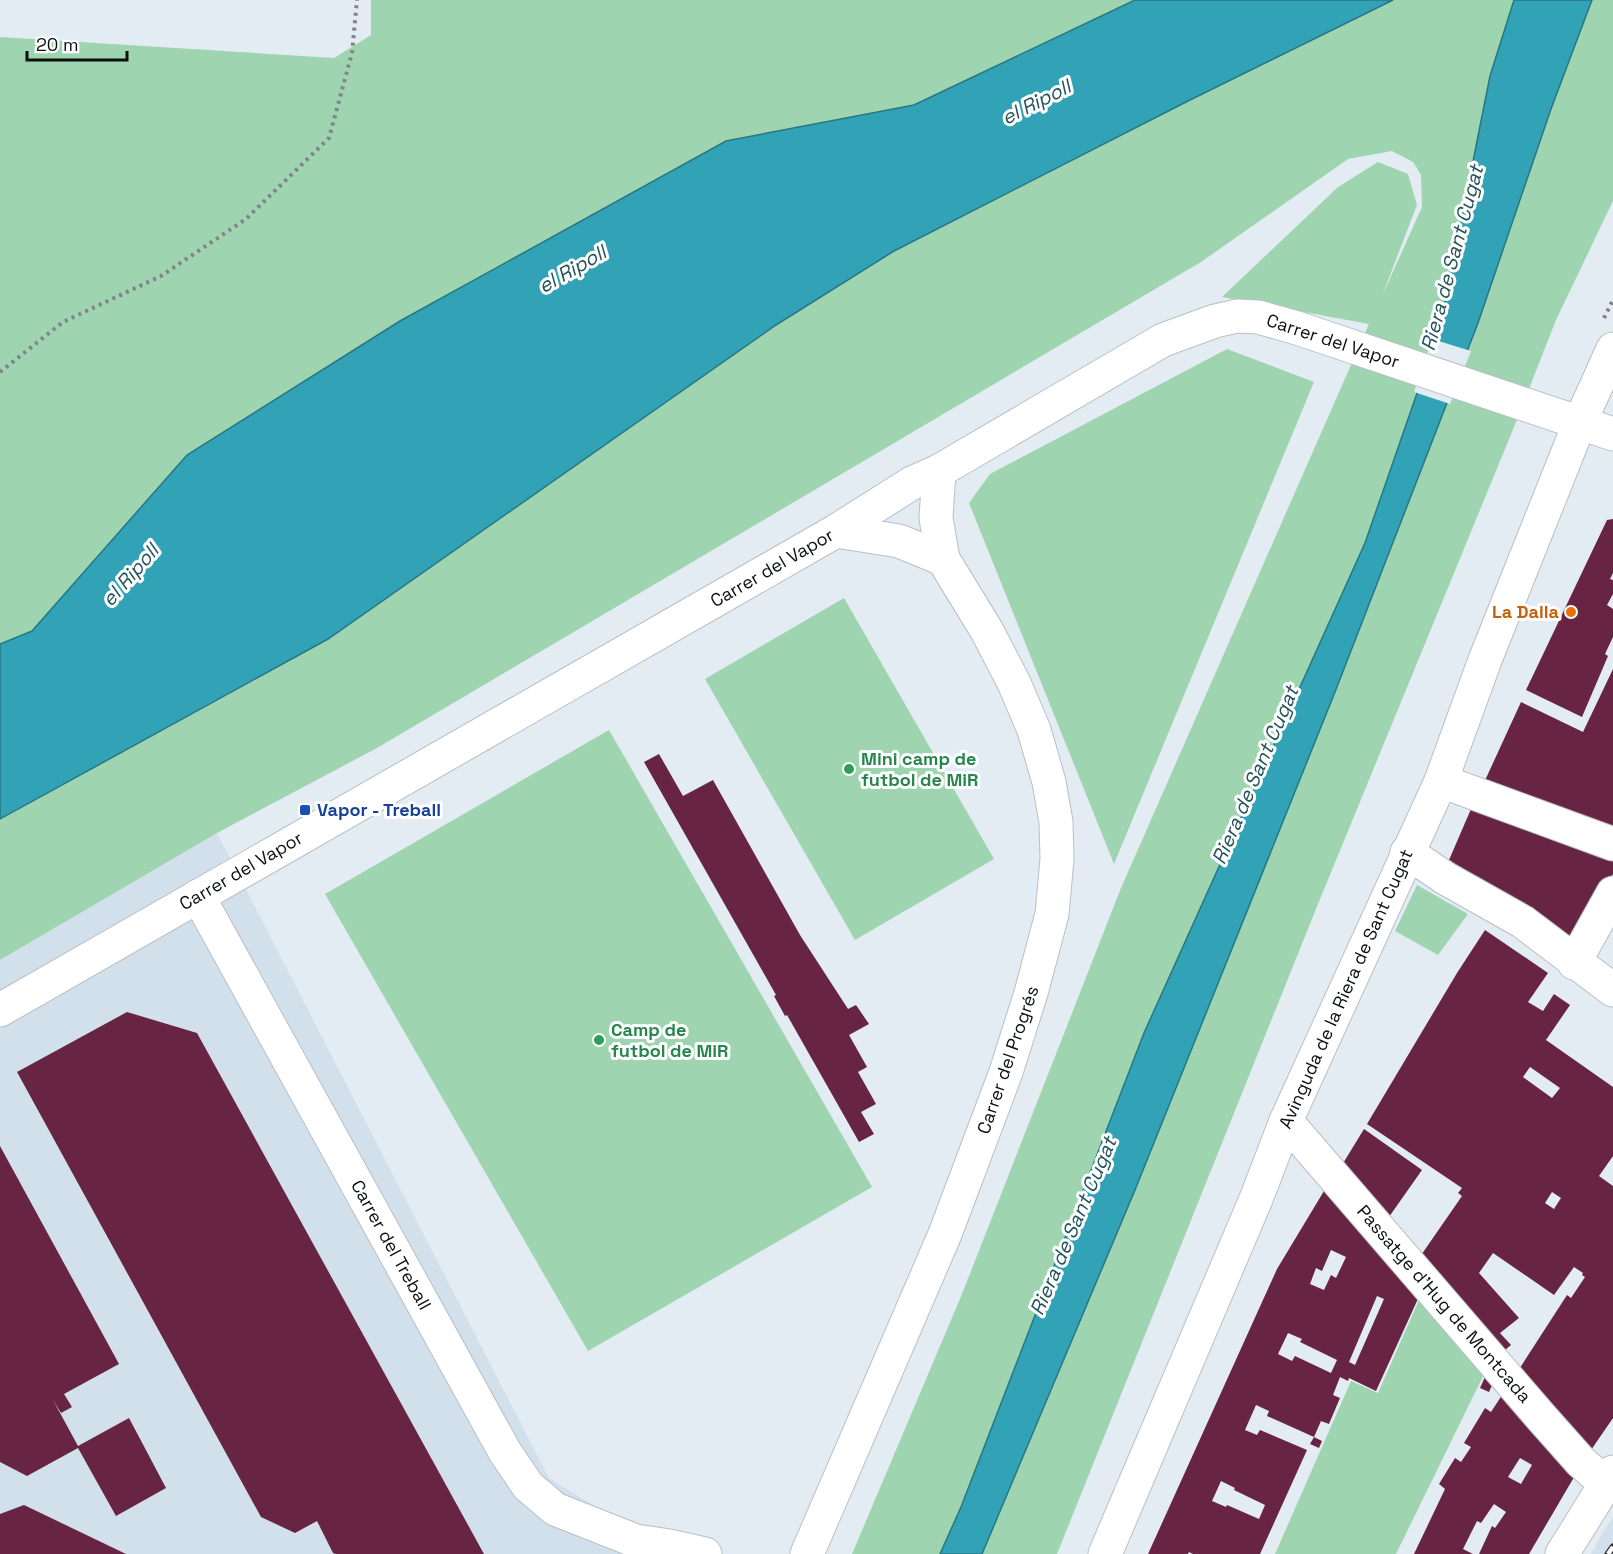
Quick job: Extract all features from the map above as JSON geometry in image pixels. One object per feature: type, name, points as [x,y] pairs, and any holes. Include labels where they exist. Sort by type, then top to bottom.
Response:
[{"type":"street","name":"Carrer del Vapor","points":[[0,1010],[836,531],[912,483],[939,471],[1163,340],[1215,321],[1237,316],[1258,317],[1613,434]]},
{"type":"street","name":"Avinguda de la Riera de Sant Cugat","points":[[1105,1554],[1256,1199],[1286,1120],[1440,781],[1485,660],[1580,422],[1613,349]]},
{"type":"street","name":"Carrer del Progrés","points":[[807,1554],[945,1234],[1006,1072],[1031,993],[1052,914],[1057,859],[1056,822],[1049,782],[1034,730],[1014,683],[987,631],[943,559],[936,518],[939,471]]},
{"type":"street","points":[[836,531],[899,541],[943,559]]},
{"type":"street","points":[[1440,781],[1613,844]]},
{"type":"street","points":[[1407,852],[1445,878],[1523,922],[1574,963],[1613,990]]},
{"type":"street","points":[[1574,963],[1613,893]]},
{"type":"street","name":"Carrer del Treball","points":[[198,896],[505,1452],[528,1486],[555,1509],[623,1548],[670,1546],[705,1554]]},
{"type":"street","name":"Passatge d'Hug de Montcada","points":[[1286,1120],[1581,1462],[1609,1477]]},
{"type":"street","points":[[1562,1554],[1609,1477]]},
{"type":"path","points":[[0,372],[63,322],[161,276],[246,219],[329,138],[352,53],[357,0]]},
{"type":"shaded area","points":[[217,833],[549,1478],[672,1554],[0,1554],[0,960]]},
{"type":"shaded area","points":[[1613,1517],[1613,1554],[1591,1554],[1603,1532]]},
{"type":"green space","points":[[371,0],[1135,0],[914,105],[726,141],[188,455],[32,631],[0,644],[0,37],[334,58],[371,35]]},
{"type":"green space","points":[[1393,0],[1514,0],[1490,76],[1440,327],[1365,543],[1144,1033],[961,1507],[940,1554],[852,1554],[962,1294],[1121,888],[1369,324],[1222,297],[1338,187],[1378,162],[1408,174],[1417,205],[1382,296],[1422,207],[1421,175],[1413,162],[1392,151],[1348,159],[1201,262],[377,748],[217,833],[0,960],[0,819],[328,639],[776,325],[894,251],[1190,100]]},
{"type":"green space","points":[[1592,0],[1613,0],[1613,201],[1556,320],[1057,1554],[982,1554],[1135,1190],[1335,692],[1478,323],[1551,109]]},
{"type":"green space","points":[[1227,349],[1314,382],[1114,864],[969,503],[990,474]]},
{"type":"green space","name":"Mini camp de futbol de MiR","points":[[844,598],[994,859],[855,940],[705,679]]},
{"type":"green space","name":"Camp de futbol de MiR","points":[[609,730],[872,1187],[588,1351],[325,894]]},
{"type":"green space","points":[[1417,885],[1468,914],[1438,955],[1395,931]]},
{"type":"green space","points":[[1423,1291],[1489,1364],[1396,1554],[1275,1554],[1351,1381],[1378,1393]]},
{"type":"water","name":"el Ripoll","points":[[1135,0],[1393,0],[1190,100],[894,251],[776,325],[328,639],[0,819],[0,644],[32,631],[187,455],[400,321],[726,141],[914,105]]},
{"type":"water","name":"Riera de Sant Cugat","points":[[1514,0],[1592,0],[1551,109],[1478,323],[1335,692],[1135,1190],[982,1554],[940,1554],[961,1507],[1144,1033],[1365,543],[1440,327],[1490,76]]},
{"type":"pier","points":[[1432,339],[1471,351],[1450,404],[1414,392]]},
{"type":"building","points":[[1613,519],[1613,573],[1610,579],[1613,580],[1613,594],[1607,605],[1613,609],[1613,637],[1605,654],[1608,656],[1582,717],[1526,690],[1607,520]]},
{"type":"building","points":[[1613,669],[1613,830],[1482,787],[1521,702],[1583,732]]},
{"type":"building","points":[[659,754],[683,796],[713,780],[800,935],[848,1009],[856,1005],[869,1024],[849,1035],[867,1067],[858,1072],[876,1104],[861,1112],[874,1134],[859,1142],[787,1015],[785,1016],[774,996],[776,995],[644,762]]},
{"type":"building","points":[[1471,809],[1613,856],[1613,874],[1577,945],[1449,860]]},
{"type":"building","points":[[1485,930],[1548,973],[1528,1002],[1543,1011],[1554,994],[1570,1005],[1546,1040],[1613,1087],[1613,1156],[1599,1176],[1613,1186],[1613,1418],[1589,1453],[1516,1374],[1567,1295],[1571,1298],[1585,1277],[1583,1273],[1574,1267],[1554,1295],[1493,1253],[1479,1273],[1519,1318],[1500,1333],[1511,1345],[1499,1355],[1417,1261],[1462,1196],[1458,1193],[1462,1188],[1367,1124]],"holes":[[[1530,1067],[1560,1088],[1552,1098],[1523,1077]],[[1552,1192],[1561,1198],[1554,1209],[1545,1203]]]},
{"type":"building","points":[[127,1012],[197,1033],[484,1554],[336,1554],[333,1553],[317,1521],[295,1533],[261,1517],[17,1072]]},
{"type":"building","points":[[1364,1129],[1422,1170],[1384,1224],[1342,1165]]},
{"type":"building","points":[[0,1146],[119,1364],[64,1394],[72,1407],[61,1413],[53,1400],[78,1446],[129,1418],[166,1488],[116,1516],[78,1448],[27,1476],[0,1462]]},
{"type":"building","points":[[1330,1181],[1422,1290],[1376,1391],[1349,1378],[1348,1381],[1340,1377],[1333,1395],[1340,1398],[1329,1424],[1321,1421],[1314,1437],[1267,1416],[1269,1411],[1256,1405],[1245,1430],[1257,1435],[1260,1430],[1307,1450],[1260,1554],[1193,1554],[1189,1552],[1188,1554],[1148,1554],[1277,1269]],"holes":[[[1331,1250],[1346,1257],[1336,1278],[1331,1275],[1324,1290],[1310,1284],[1316,1268],[1322,1271]],[[1377,1296],[1384,1299],[1355,1365],[1349,1362]],[[1288,1333],[1302,1339],[1300,1342],[1337,1360],[1331,1373],[1295,1356],[1292,1361],[1278,1354]],[[1221,1481],[1265,1505],[1259,1519],[1212,1501]]]},
{"type":"building","points":[[1490,1366],[1497,1374],[1489,1392],[1480,1388]]},
{"type":"building","points":[[1508,1386],[1580,1467],[1529,1554],[1479,1554],[1492,1526],[1495,1528],[1506,1512],[1494,1504],[1481,1523],[1477,1521],[1463,1549],[1473,1554],[1414,1554],[1445,1489],[1439,1484],[1455,1458],[1461,1462],[1471,1447],[1464,1443],[1485,1408],[1491,1412]],"holes":[[[1520,1458],[1532,1465],[1521,1484],[1508,1477]]]},
{"type":"building","points":[[1314,1437],[1322,1441],[1319,1448],[1310,1444]]},
{"type":"building","points":[[24,1505],[126,1554],[0,1554],[0,1514]]},
{"type":"railway","points":[[1608,1554],[1613,1547]]},
{"type":"place","name":"La Dalla","points":[[1571,612]]},
{"type":"place","name":"Mini camp de futbol de MiR","points":[[849,769]]},
{"type":"place","name":"Vapor - Treball","points":[[305,810]]},
{"type":"place","name":"Camp de futbol de MiR","points":[[599,1040]]}]
